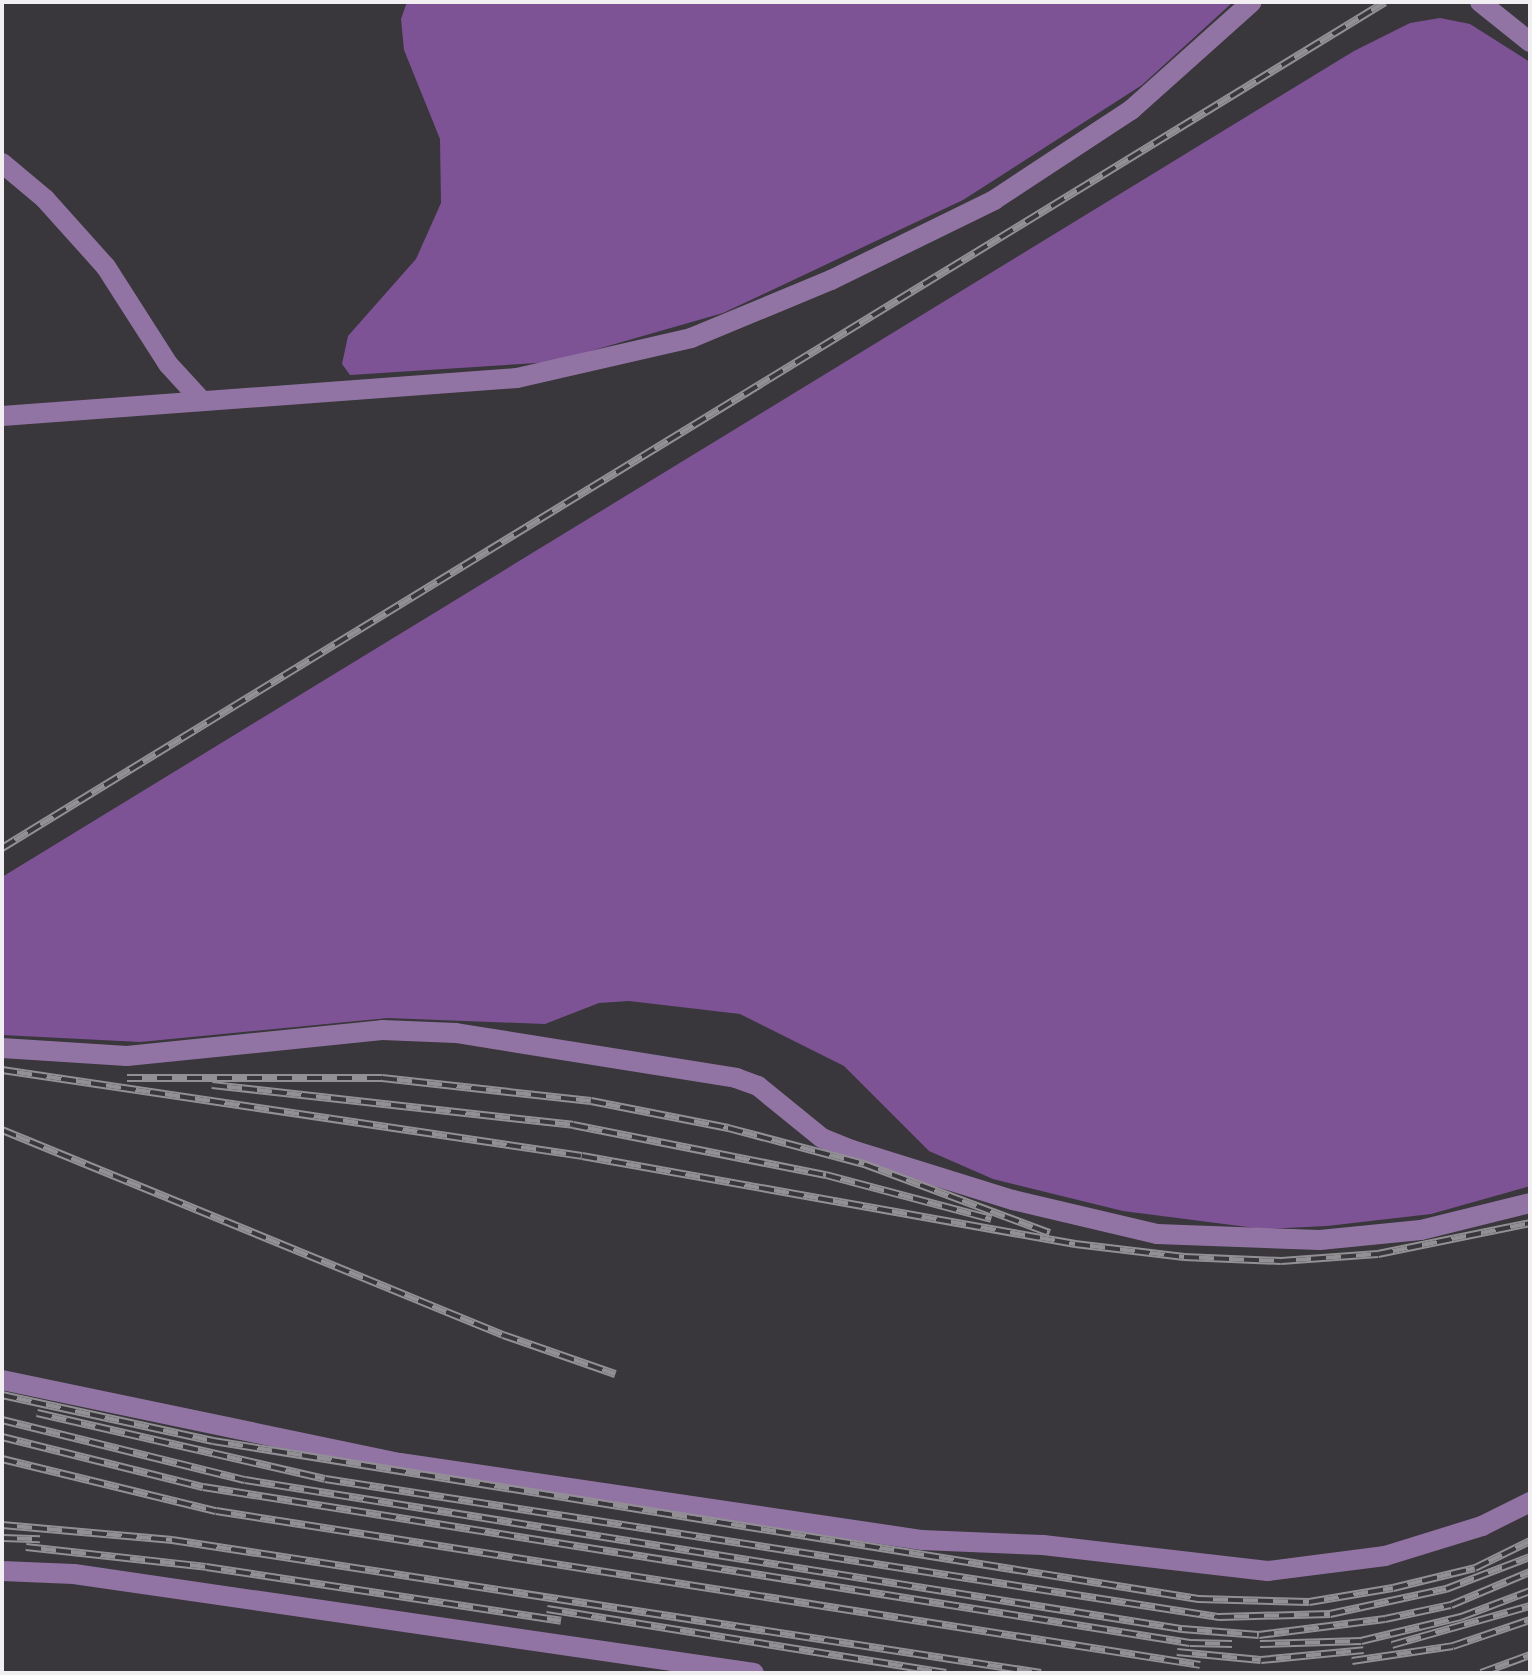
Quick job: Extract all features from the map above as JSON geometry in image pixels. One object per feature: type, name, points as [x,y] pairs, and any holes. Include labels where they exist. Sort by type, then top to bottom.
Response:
[{"type":"lane","points":[[2,416],[517,378],[691,338],[831,280],[994,200],[1131,110],[1252,2]]},
{"type":"lane","points":[[1480,2],[1530,42]]},
{"type":"lane","points":[[2,163],[45,199],[106,267],[168,364],[201,400]]},
{"type":"lane","points":[[2,1048],[127,1056],[382,1030],[456,1033],[736,1078],[758,1086],[822,1138],[852,1150],[1013,1200],[1157,1234],[1320,1240],[1421,1230],[1530,1203]]},
{"type":"lane","points":[[2,1380],[400,1463],[922,1540],[1043,1545],[1268,1571],[1385,1556],[1482,1526],[1530,1502]]},
{"type":"lane","points":[[2,1571],[74,1574],[754,1673]]},
{"type":"shaded area","points":[[407,2],[1233,2],[1142,85],[963,200],[723,313],[552,362],[350,375],[342,364],[348,336],[416,259],[441,203],[440,139],[404,50],[401,19]]},
{"type":"shaded area","points":[[1440,18],[1470,24],[1530,62],[1530,1186],[1431,1214],[1327,1226],[1263,1229],[1123,1211],[993,1179],[929,1151],[844,1066],[740,1014],[629,1001],[599,1003],[545,1024],[388,1018],[140,1042],[2,1035],[2,877],[1354,51],[1410,23]]},
{"type":"railway","points":[[2,848],[1385,2]]},
{"type":"railway","points":[[2,1070],[582,1156],[1075,1244],[1184,1257],[1281,1261],[1378,1254],[1530,1223]]},
{"type":"railway","points":[[127,1078],[382,1078],[591,1101],[728,1128],[864,1164],[1050,1233]]},
{"type":"railway","points":[[212,1085],[573,1125],[826,1175],[991,1219]]},
{"type":"railway","points":[[2,1130],[503,1335],[615,1374]]},
{"type":"railway","points":[[2,1395],[213,1441],[1198,1599],[1309,1602],[1393,1588],[1475,1568],[1530,1541]]},
{"type":"railway","points":[[37,1413],[325,1479],[1219,1617],[1330,1614],[1446,1589],[1530,1557]]},
{"type":"railway","points":[[2,1420],[245,1480],[1182,1629],[1259,1635],[1385,1619],[1451,1605],[1530,1572]]},
{"type":"railway","points":[[2,1437],[203,1487],[1190,1643],[1232,1644]]},
{"type":"railway","points":[[2,1459],[216,1511],[1200,1665]]},
{"type":"railway","points":[[2,1525],[172,1540],[1041,1673]]},
{"type":"railway","points":[[2,1538],[40,1539]]},
{"type":"railway","points":[[26,1547],[206,1567],[561,1621]]},
{"type":"railway","points":[[1260,1644],[1361,1641],[1461,1617],[1530,1591]]},
{"type":"railway","points":[[1392,1645],[1530,1606]]},
{"type":"railway","points":[[547,1609],[946,1673]]},
{"type":"railway","points":[[1352,1661],[1453,1646],[1530,1620]]},
{"type":"railway","points":[[1177,1652],[1261,1660],[1364,1650]]},
{"type":"railway","points":[[1481,1673],[1530,1655]]}]
